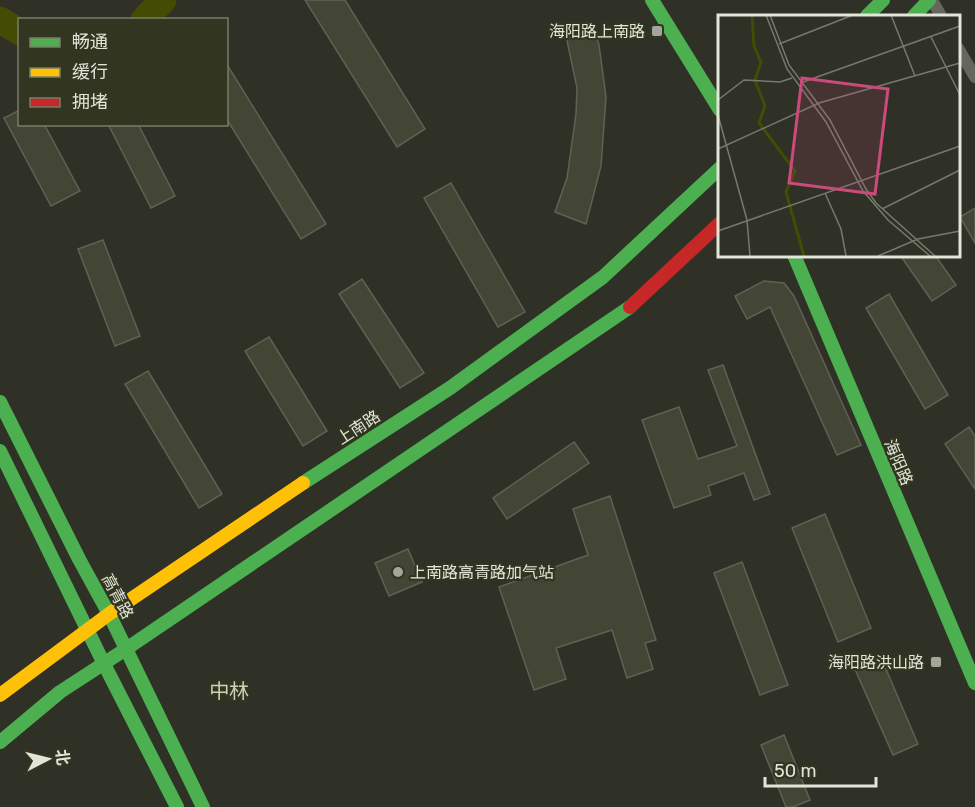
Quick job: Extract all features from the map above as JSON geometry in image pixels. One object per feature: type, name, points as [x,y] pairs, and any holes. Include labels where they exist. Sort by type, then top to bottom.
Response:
[{"type":"main road","points":[[652,0],[718,107]]},
{"type":"main road","points":[[868,15],[883,0]]},
{"type":"main road","points":[[915,15],[931,0]]},
{"type":"main road","name":"上南路","points":[[0,695],[109,614],[365,442],[450,388],[603,277],[718,170]]},
{"type":"main road","points":[[0,742],[32,713],[103,662],[126,649],[628,308],[718,225]]},
{"type":"main road","name":"海阳路","points":[[794,256],[975,683]]},
{"type":"main road","name":"高青路","points":[[0,402],[109,614],[203,807]]},
{"type":"main road","points":[[0,451],[177,807]]},
{"type":"street","points":[[931,0],[940,15]]},
{"type":"street","points":[[960,51],[975,77]]},
{"type":"building","points":[[305,0],[345,0],[425,129],[397,147]]},
{"type":"building","points":[[593,26],[599,45],[606,97],[601,166],[586,224],[555,212],[567,178],[576,114],[577,88],[566,36]]},
{"type":"building","points":[[228,66],[326,224],[301,239],[228,121]]},
{"type":"building","points":[[18,111],[18,126],[45,126],[80,191],[51,206],[4,118]]},
{"type":"building","points":[[109,126],[139,126],[175,196],[151,208]]},
{"type":"building","points":[[451,183],[525,312],[498,327],[424,198]]},
{"type":"building","points":[[975,208],[975,243],[960,217]]},
{"type":"building","points":[[103,240],[140,336],[115,346],[78,249]]},
{"type":"building","points":[[901,256],[936,256],[956,285],[932,301]]},
{"type":"building","points":[[362,279],[424,373],[400,388],[339,294]]},
{"type":"building","points":[[764,281],[784,283],[794,296],[861,445],[837,455],[770,307],[747,319],[735,296]]},
{"type":"building","points":[[889,294],[948,395],[925,409],[866,308]]},
{"type":"building","points":[[269,337],[327,431],[303,446],[245,351]]},
{"type":"building","points":[[723,365],[770,494],[754,500],[744,473],[708,486],[711,495],[674,508],[642,420],[679,407],[698,459],[737,446],[708,370]]},
{"type":"building","points":[[148,371],[222,494],[199,508],[125,384]]},
{"type":"building","points":[[969,427],[975,436],[975,489],[945,444]]},
{"type":"building","points":[[574,442],[589,463],[507,519],[493,498]]},
{"type":"building","points":[[610,496],[656,640],[645,643],[653,669],[627,678],[612,630],[556,648],[566,679],[534,690],[499,587],[588,555],[573,509]]},
{"type":"building","points":[[825,514],[871,628],[838,642],[792,528]]},
{"type":"building","name":"上南路高青路加气站","points":[[408,549],[422,582],[389,596],[375,563]]},
{"type":"building","points":[[742,562],[788,685],[760,695],[714,573]]},
{"type":"building","points":[[880,655],[918,744],[893,755],[854,667]]},
{"type":"building","points":[[784,735],[810,800],[793,807],[786,807],[761,745]]},
{"type":"waterway","points":[[146,18],[163,0]]},
{"type":"waterway","points":[[0,20],[18,31]]},
{"type":"traffic: fast","points":[[652,0],[718,107]]},
{"type":"traffic: fast","points":[[868,15],[883,0]]},
{"type":"traffic: fast","points":[[915,15],[929,0]]},
{"type":"traffic: fast","points":[[303,483],[450,388],[603,277],[718,170]]},
{"type":"traffic: fast","points":[[794,256],[975,683]]},
{"type":"traffic: fast","points":[[0,742],[60,692],[630,307]]},
{"type":"traffic: fast","points":[[0,402],[109,614],[203,807]]},
{"type":"traffic: fast","points":[[0,451],[177,807]]},
{"type":"traffic: slow","points":[[0,695],[109,614],[303,483]]},
{"type":"traffic: jam","points":[[630,307],[718,225]]},
{"type":"place","name":"海阳路上南路","points":[[657,31]]},
{"type":"place","name":"上南路高青路加气站","points":[[398,572]]},
{"type":"place","name":"海阳路洪山路","points":[[936,662]]},
{"type":"district","name":"中林","points":[[229,691]]}]
